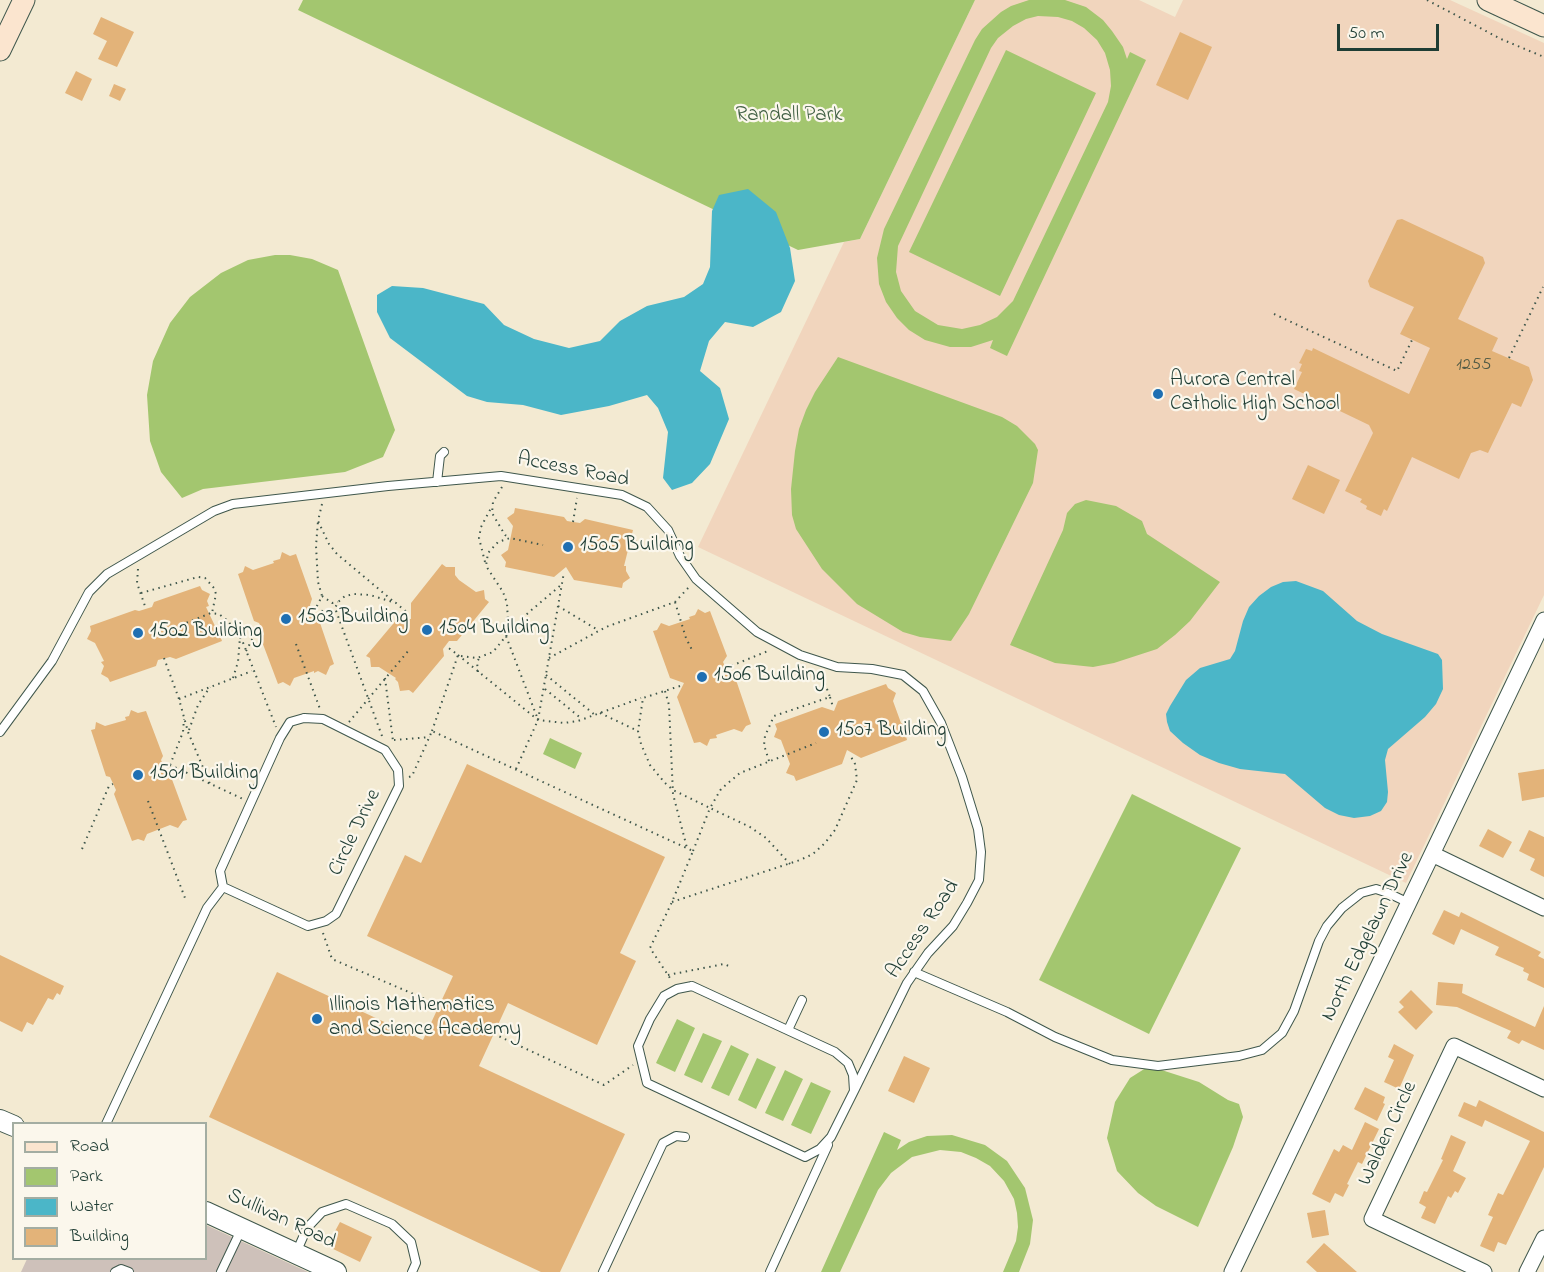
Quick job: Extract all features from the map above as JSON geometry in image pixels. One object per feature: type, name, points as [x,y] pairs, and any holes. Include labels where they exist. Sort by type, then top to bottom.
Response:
[{"type":"main road","points":[[0,50],[24,0]]},
{"type":"main road","points":[[1488,0],[1544,26]]},
{"type":"street","name":"North Edgelawn Drive","points":[[1232,1272],[1544,620]]},
{"type":"street","points":[[1432,854],[1544,908]]},
{"type":"street","name":"Walden Circle","points":[[1484,1272],[1372,1219],[1454,1046],[1544,1089]]},
{"type":"street","name":"Sullivan Road","points":[[207,1212],[336,1272]]},
{"type":"street","points":[[1527,1272],[1544,1238]]},
{"type":"lane","points":[[437,482],[440,456],[444,452]]},
{"type":"lane","name":"Access Road","points":[[0,732],[52,661],[89,592],[107,574],[214,511],[233,504],[437,482],[508,477],[622,495],[647,507],[668,530],[680,555],[696,579],[757,632],[800,655],[826,664],[903,675],[923,691],[941,723],[963,777],[978,829],[981,852],[979,880],[953,926],[914,972],[893,1009],[831,1137],[770,1272]]},
{"type":"lane","points":[[107,1122],[207,908],[223,887],[220,871],[280,738],[290,722],[304,718],[323,719],[386,748]]},
{"type":"lane","name":"Circle Drive","points":[[320,923],[336,914],[399,786],[398,770],[386,748]]},
{"type":"lane","points":[[223,887],[308,926],[320,923]]},
{"type":"lane","points":[[914,972],[1007,1012],[1055,1037],[1112,1060],[1158,1066],[1239,1056],[1262,1050],[1282,1033],[1294,1011],[1319,941],[1342,908],[1361,893],[1376,889],[1409,903]]},
{"type":"lane","points":[[831,1137],[820,1149],[805,1157],[647,1083],[638,1046],[650,1019],[664,996],[677,989],[692,986],[835,1052],[848,1063],[853,1076],[854,1091]]},
{"type":"lane","points":[[788,1030],[802,1000]]},
{"type":"lane","points":[[603,1272],[663,1143],[676,1136],[685,1137]]},
{"type":"lane","points":[[296,1253],[307,1228],[322,1212],[346,1204],[392,1224],[411,1242],[416,1263],[412,1272]]},
{"type":"lane","points":[[221,1272],[241,1229]]},
{"type":"lane","points":[[116,1272],[121,1269],[129,1272]]},
{"type":"path","points":[[1427,0],[1501,39],[1544,57]]},
{"type":"path","points":[[1509,358],[1543,287]]},
{"type":"path","points":[[1274,314],[1397,371],[1412,340]]},
{"type":"path","points":[[508,477],[491,508],[479,538],[486,566],[503,592],[507,603],[506,636],[538,720]]},
{"type":"path","points":[[573,522],[578,488]]},
{"type":"path","points":[[325,494],[318,521],[316,546],[321,596],[314,609],[337,618]]},
{"type":"path","points":[[491,508],[505,535],[543,545]]},
{"type":"path","points":[[318,521],[329,544],[337,554],[409,614]]},
{"type":"path","points":[[486,566],[488,553],[492,548],[498,542],[510,538]]},
{"type":"path","points":[[145,550],[137,583],[146,609]]},
{"type":"path","points":[[516,770],[538,720],[564,572]]},
{"type":"path","points":[[141,593],[198,577],[205,579],[214,588],[216,594],[211,614]]},
{"type":"path","points":[[549,658],[598,630],[675,602],[696,579]]},
{"type":"path","points":[[458,655],[469,658],[493,652],[528,613],[561,585]]},
{"type":"path","points":[[321,596],[332,603],[354,594],[370,595],[396,603]]},
{"type":"path","points":[[338,602],[335,608],[337,618],[386,748],[393,741],[430,737]]},
{"type":"path","points":[[675,602],[686,638],[693,651]]},
{"type":"path","points":[[558,606],[598,630]]},
{"type":"path","points":[[181,625],[211,614],[219,614],[228,621],[240,636],[280,738]]},
{"type":"path","points":[[246,651],[256,632],[261,628]]},
{"type":"path","points":[[233,678],[240,652],[240,636]]},
{"type":"path","points":[[296,644],[323,719]]},
{"type":"path","points":[[446,646],[538,720],[564,723],[582,719],[680,686]]},
{"type":"path","points":[[726,668],[781,646]]},
{"type":"path","points":[[343,729],[409,650]]},
{"type":"path","points":[[399,780],[412,776],[430,737],[458,655]]},
{"type":"path","points":[[478,672],[477,662],[481,656]]},
{"type":"path","points":[[164,658],[188,732],[210,784]]},
{"type":"path","points":[[826,664],[824,681],[833,707]]},
{"type":"path","points":[[179,699],[253,670]]},
{"type":"path","points":[[546,675],[595,715]]},
{"type":"path","points":[[385,678],[393,741]]},
{"type":"path","points":[[188,732],[198,705],[211,685]]},
{"type":"path","points":[[544,688],[582,719]]},
{"type":"path","points":[[665,690],[669,705],[668,734],[673,790],[687,848]]},
{"type":"path","points":[[769,761],[764,745],[765,736],[774,716],[830,697]]},
{"type":"path","points":[[643,698],[638,731],[650,765],[673,790],[750,827],[766,838],[790,864]]},
{"type":"path","points":[[600,713],[638,731]]},
{"type":"path","points":[[170,765],[183,732],[184,715]]},
{"type":"path","points":[[432,731],[693,851]]},
{"type":"path","points":[[677,989],[650,948],[672,902],[710,808],[721,789],[731,779],[749,768],[816,743]]},
{"type":"path","points":[[672,902],[790,864],[813,854],[835,830],[857,780],[855,764],[849,755]]},
{"type":"path","points":[[164,767],[170,765],[251,803]]},
{"type":"path","points":[[82,849],[110,786],[113,784]]},
{"type":"path","points":[[148,801],[185,898]]},
{"type":"path","points":[[320,923],[332,959],[439,1005]]},
{"type":"path","points":[[668,975],[724,964],[730,967]]},
{"type":"path","points":[[494,1034],[604,1085],[640,1060]]},
{"type":"shaded area","name":"Aurora Central Catholic High School","points":[[975,0],[1139,0],[1175,17],[1183,0],[1450,0],[1544,43],[1544,595],[1406,883],[698,547],[844,242],[860,239]]},
{"type":"shaded area","points":[[207,1225],[308,1272],[21,1272],[27,1260],[207,1260]]},
{"type":"green space","name":"Randall Park","points":[[303,0],[975,0],[860,239],[798,250],[298,10]]},
{"type":"green space","points":[[1029,0],[1065,0],[1086,7],[1103,20],[1112,31],[1123,47],[1127,59],[1130,52],[1146,60],[1007,356],[990,348],[993,340],[971,347],[950,347],[925,340],[909,330],[886,302],[879,284],[877,258],[884,229],[975,40],[982,29],[1011,6]],"holes":[[[1038,16],[1058,17],[1084,28],[1097,40],[1105,53],[1110,70],[1111,86],[1108,102],[1013,301],[997,317],[980,325],[962,329],[938,325],[915,311],[901,291],[896,272],[898,246],[991,48],[998,38],[1026,19]]]},
{"type":"green space","points":[[1006,50],[1096,93],[1000,296],[909,252]]},
{"type":"green space","points":[[275,255],[312,259],[338,270],[395,430],[383,457],[345,472],[203,489],[182,498],[161,472],[150,441],[147,395],[153,361],[170,323],[190,297],[221,273],[248,260]]},
{"type":"green space","points":[[838,357],[1002,417],[1017,426],[1038,450],[1033,483],[969,614],[951,641],[903,632],[857,604],[822,569],[796,529],[792,515],[791,489],[799,429],[815,392]]},
{"type":"green space","points":[[1086,500],[1116,506],[1142,521],[1147,534],[1220,582],[1190,621],[1157,649],[1114,663],[1093,667],[1055,663],[1010,645],[1063,530],[1067,513],[1075,504]]},
{"type":"green space","points":[[550,738],[582,753],[575,769],[543,754]]},
{"type":"green space","points":[[1132,794],[1241,848],[1149,1034],[1039,980]]},
{"type":"green space","points":[[677,1019],[695,1028],[675,1072],[656,1063]]},
{"type":"green space","points":[[703,1033],[722,1041],[702,1083],[684,1075]]},
{"type":"green space","points":[[731,1045],[749,1054],[729,1096],[711,1088]]},
{"type":"green space","points":[[757,1058],[776,1067],[756,1109],[738,1100]]},
{"type":"green space","points":[[1149,1066],[1199,1082],[1239,1104],[1243,1117],[1233,1147],[1198,1227],[1156,1206],[1138,1193],[1117,1171],[1107,1138],[1115,1102],[1130,1078]]},
{"type":"green space","points":[[785,1070],[803,1079],[783,1121],[765,1113]]},
{"type":"green space","points":[[811,1082],[831,1091],[811,1134],[791,1125]]},
{"type":"green space","points":[[884,1132],[901,1140],[897,1150],[909,1142],[927,1136],[952,1135],[985,1145],[1007,1161],[1025,1188],[1033,1220],[1030,1244],[1019,1272],[1003,1272],[1016,1241],[1018,1227],[1014,1199],[1004,1181],[990,1166],[976,1158],[961,1152],[940,1150],[912,1157],[891,1173],[878,1190],[840,1272],[821,1272]]},
{"type":"water","points":[[748,189],[776,212],[790,248],[795,281],[781,312],[753,327],[725,322],[709,341],[700,371],[720,388],[729,419],[710,464],[692,483],[672,490],[663,478],[668,432],[658,408],[647,395],[609,406],[561,415],[523,405],[487,402],[467,396],[390,338],[377,312],[377,295],[392,286],[423,288],[484,304],[504,325],[534,339],[569,348],[600,341],[620,321],[647,306],[684,297],[703,284],[710,267],[712,211],[719,195]]},
{"type":"water","points":[[1296,581],[1323,591],[1357,621],[1382,634],[1438,654],[1442,660],[1443,689],[1436,704],[1425,717],[1388,749],[1385,760],[1387,802],[1381,811],[1370,816],[1354,818],[1339,815],[1325,808],[1285,774],[1240,769],[1200,755],[1170,731],[1167,722],[1166,714],[1186,680],[1200,668],[1230,659],[1235,651],[1249,607],[1259,596],[1283,582]]},
{"type":"building","points":[[101,17],[134,32],[117,67],[98,59],[107,41],[93,34]]},
{"type":"building","points":[[1180,32],[1212,47],[1188,100],[1156,85]]},
{"type":"building","points":[[76,71],[92,79],[82,101],[65,93]]},
{"type":"building","points":[[114,84],[126,89],[120,101],[109,96]]},
{"type":"building","points":[[1402,219],[1483,257],[1485,263],[1458,319],[1498,338],[1492,351],[1529,367],[1533,380],[1521,407],[1512,403],[1488,453],[1480,450],[1471,453],[1459,479],[1412,457],[1387,511],[1384,509],[1381,516],[1366,509],[1367,506],[1360,502],[1362,499],[1345,491],[1373,433],[1369,425],[1294,389],[1302,372],[1299,371],[1302,364],[1299,363],[1306,349],[1312,351],[1313,348],[1409,394],[1430,348],[1400,334],[1414,307],[1370,287],[1368,281],[1397,220]]},
{"type":"building","points":[[1308,465],[1340,480],[1324,514],[1292,499]]},
{"type":"building","name":"1505 Building","points":[[515,508],[564,517],[567,521],[580,523],[585,519],[633,530],[632,534],[637,541],[629,546],[624,566],[630,578],[623,583],[622,588],[574,580],[566,567],[554,577],[505,567],[506,562],[501,555],[508,550],[513,526],[507,518],[514,513]]},
{"type":"building","name":"1503 Building","points":[[282,552],[290,556],[296,554],[312,599],[310,605],[314,616],[318,617],[334,664],[330,666],[326,675],[318,671],[314,673],[314,671],[294,678],[290,686],[283,682],[278,684],[261,639],[264,634],[259,623],[254,621],[238,574],[243,572],[245,566],[253,570],[274,563],[273,561],[280,559]]},
{"type":"building","name":"1504 Building","points":[[442,564],[446,567],[455,567],[455,575],[459,580],[476,592],[484,590],[485,599],[489,602],[457,641],[449,641],[443,649],[444,656],[413,693],[409,690],[400,691],[396,678],[379,667],[371,667],[370,658],[366,656],[398,618],[411,619],[411,603]]},
{"type":"building","name":"1502 Building","points":[[200,586],[202,590],[210,594],[207,601],[209,606],[206,607],[215,626],[223,630],[220,636],[222,641],[176,659],[170,657],[158,660],[156,666],[110,682],[101,674],[104,666],[101,662],[104,661],[95,643],[87,639],[91,631],[90,626],[135,610],[152,607],[154,602]]},
{"type":"building","name":"1506 Building","points":[[698,609],[705,613],[710,611],[727,656],[723,662],[729,675],[735,677],[751,724],[746,726],[742,732],[734,729],[716,735],[717,738],[710,739],[707,746],[700,742],[694,743],[677,697],[684,683],[670,678],[653,631],[657,630],[661,623],[669,626],[690,619],[689,617],[695,615]]},
{"type":"building","name":"1507 Building","points":[[886,684],[896,693],[893,701],[901,723],[910,728],[906,736],[907,740],[861,758],[847,750],[842,764],[796,781],[794,776],[786,773],[790,764],[781,740],[774,737],[777,729],[775,724],[822,707],[834,711],[838,701]]},
{"type":"building","name":"1501 Building","points":[[131,710],[138,713],[146,711],[163,756],[161,760],[166,772],[170,774],[187,820],[183,821],[178,828],[170,825],[147,834],[144,841],[138,839],[132,841],[114,794],[116,790],[110,777],[106,776],[91,730],[95,729],[96,722],[105,726],[126,720],[125,717],[129,716]]},
{"type":"building","name":"Illinois Mathematics and Science Academy","points":[[467,764],[665,857],[620,953],[636,961],[597,1045],[508,1003],[479,1066],[625,1134],[560,1272],[541,1272],[209,1117],[277,972],[423,1040],[453,976],[367,936],[405,855],[421,863]]},
{"type":"building","points":[[1544,769],[1544,797],[1522,801],[1518,773]]},
{"type":"building","points":[[1488,829],[1512,842],[1503,858],[1479,846]]},
{"type":"building","points":[[1529,830],[1544,837],[1544,877],[1530,870],[1535,859],[1519,851]]},
{"type":"building","points":[[1444,910],[1459,917],[1461,912],[1541,952],[1538,956],[1544,959],[1544,988],[1527,980],[1529,974],[1523,971],[1524,968],[1495,955],[1499,947],[1461,929],[1454,945],[1432,934]]},
{"type":"building","points":[[0,955],[64,986],[60,995],[57,993],[53,1000],[48,998],[33,1025],[27,1022],[22,1032],[0,1021]]},
{"type":"building","points":[[1438,982],[1463,984],[1462,993],[1535,1027],[1544,1006],[1544,1050],[1522,1040],[1519,1044],[1507,1038],[1511,1031],[1457,1007],[1436,1005]]},
{"type":"building","points":[[1411,990],[1433,1012],[1416,1030],[1398,1012],[1404,1007],[1399,1002]]},
{"type":"building","points":[[1394,1044],[1414,1055],[1399,1089],[1384,1082],[1394,1060],[1388,1057]]},
{"type":"building","points":[[904,1056],[930,1068],[914,1103],[888,1091]]},
{"type":"building","points":[[1365,1087],[1385,1097],[1383,1103],[1385,1104],[1377,1121],[1354,1109]]},
{"type":"building","points":[[1479,1100],[1544,1132],[1544,1167],[1506,1245],[1498,1242],[1494,1252],[1480,1246],[1493,1217],[1488,1215],[1498,1193],[1503,1195],[1530,1141],[1485,1120],[1482,1127],[1458,1116],[1464,1102],[1476,1107]]},
{"type":"building","points":[[1365,1122],[1379,1129],[1362,1164],[1358,1162],[1343,1197],[1335,1193],[1330,1203],[1312,1194],[1334,1149],[1339,1152],[1343,1145],[1352,1150]]},
{"type":"building","points":[[1451,1135],[1466,1142],[1453,1171],[1466,1178],[1458,1193],[1455,1191],[1451,1198],[1448,1196],[1435,1224],[1421,1218],[1426,1207],[1419,1203],[1443,1160],[1441,1159]]},
{"type":"building","points":[[1325,1210],[1329,1235],[1312,1238],[1307,1213]]},
{"type":"building","points":[[340,1222],[372,1237],[360,1262],[327,1246]]},
{"type":"building","points":[[1324,1243],[1357,1272],[1317,1272],[1306,1262]]},
{"type":"place","name":"Aurora Central Catholic High School","points":[[1158,394]]},
{"type":"place","name":"1505 Building","points":[[568,547]]},
{"type":"place","name":"1503 Building","points":[[286,619]]},
{"type":"place","name":"1504 Building","points":[[427,630]]},
{"type":"place","name":"1502 Building","points":[[138,633]]},
{"type":"place","name":"1506 Building","points":[[702,677]]},
{"type":"place","name":"1507 Building","points":[[824,732]]},
{"type":"place","name":"1501 Building","points":[[138,775]]},
{"type":"place","name":"Illinois Mathematics and Science Academy","points":[[317,1019]]}]
